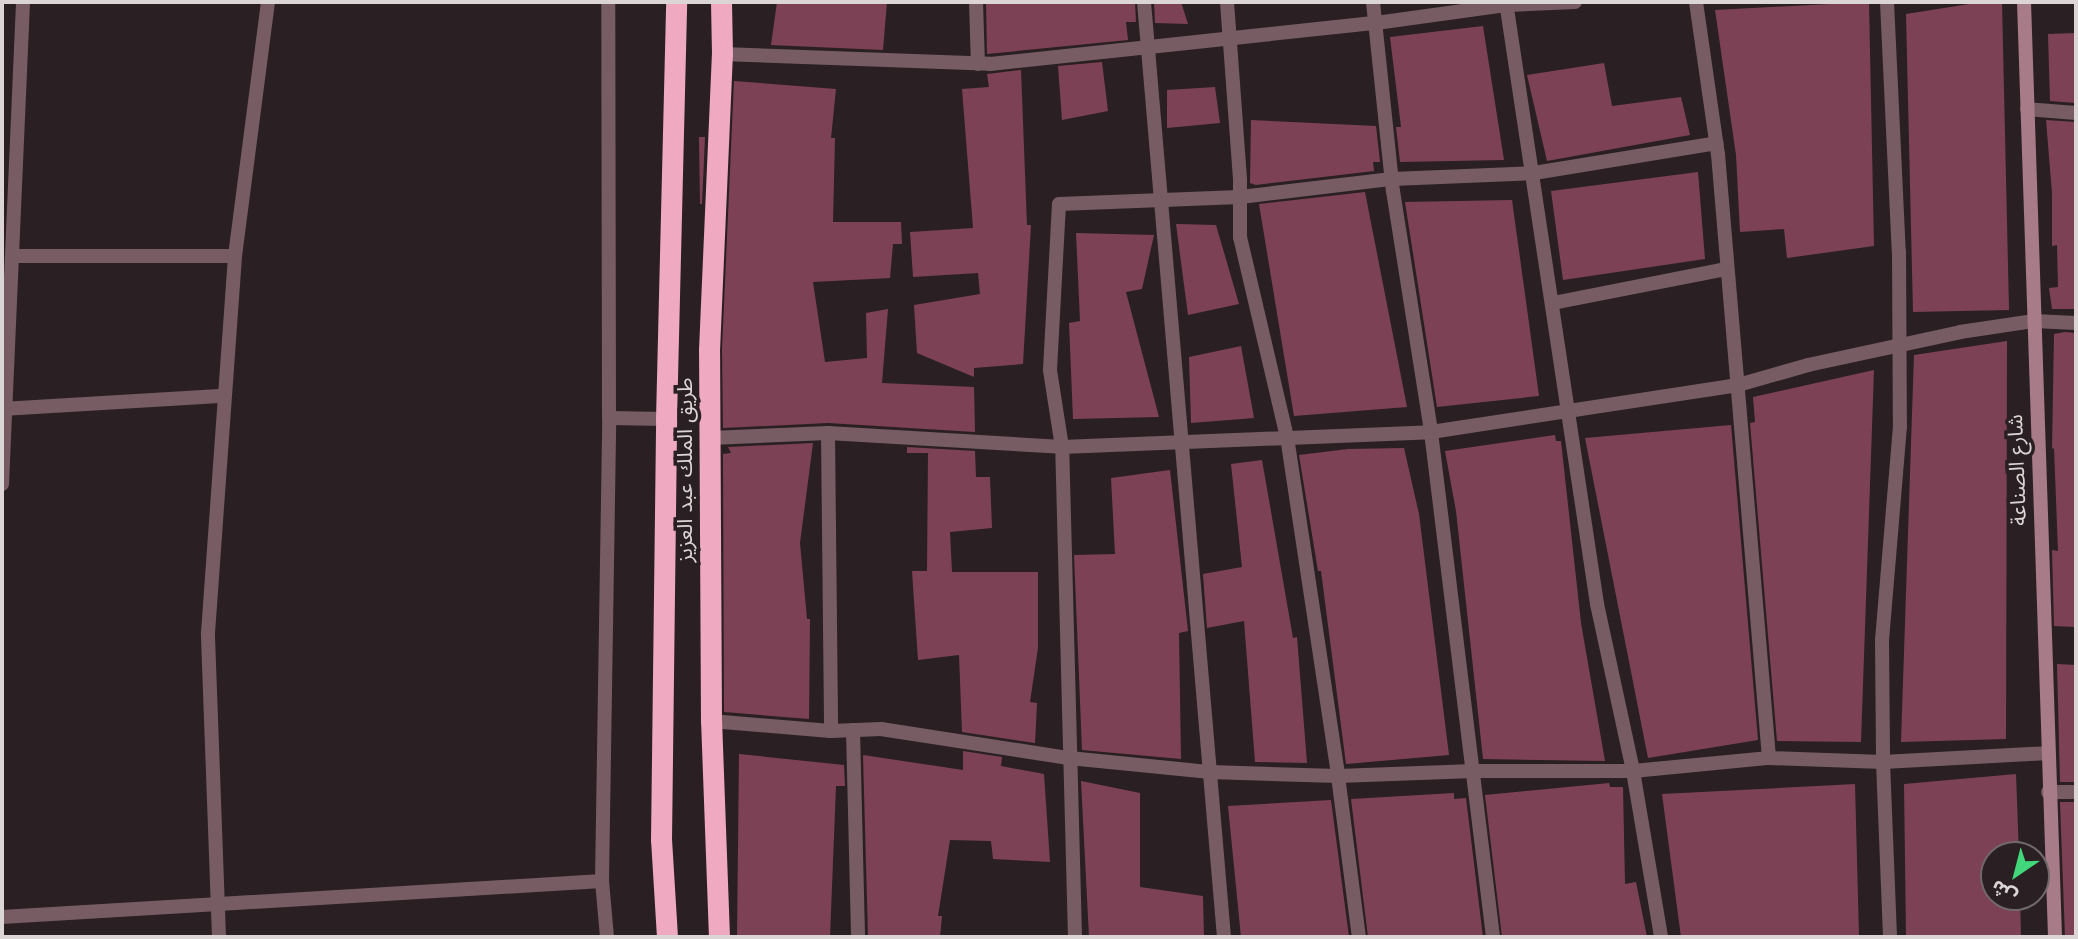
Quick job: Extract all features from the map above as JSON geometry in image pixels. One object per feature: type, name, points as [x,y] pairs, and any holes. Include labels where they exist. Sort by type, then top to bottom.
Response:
[{"type":"highway","name":"طريق الملك عبد العزيز","points":[[667,937],[661,840],[666,419],[676,2]]},
{"type":"highway","name":"طريق الملك عبد العزيز","points":[[719,937],[711,721],[709,350],[722,54],[721,2]]},
{"type":"street","points":[[2,484],[3,409],[13,256],[23,2]]},
{"type":"street","points":[[219,937],[208,633],[235,256],[268,2]]},
{"type":"street","points":[[607,937],[602,881],[609,418],[608,2]]},
{"type":"street","points":[[976,2],[978,64]]},
{"type":"street","points":[[1144,2],[1150,46],[1224,937]]},
{"type":"street","points":[[1227,2],[1240,197],[1240,237],[1287,437],[1338,776],[1359,937]]},
{"type":"street","points":[[1373,2],[1392,179],[1431,432],[1493,937]]},
{"type":"street","points":[[722,54],[978,64],[1376,23],[1506,4],[1574,2]]},
{"type":"street","points":[[1696,2],[1717,143],[1769,758]]},
{"type":"street","points":[[1887,2],[1899,252],[1900,426],[1882,639],[1883,762],[1890,937]]},
{"type":"street","name":"شارع الصناعة","points":[[2024,2],[2048,792],[2055,937]]},
{"type":"street","points":[[1506,4],[1534,173],[1597,604],[1633,771],[1661,937]]},
{"type":"street","points":[[2027,109],[2076,113]]},
{"type":"street","points":[[1075,937],[1062,447],[1050,370],[1059,204],[1240,197],[1392,179],[1534,173],[1717,143]]},
{"type":"street","points":[[13,256],[235,256]]},
{"type":"street","points":[[1553,303],[1727,269]]},
{"type":"street","points":[[710,438],[828,433],[1062,447],[1431,432],[1738,385],[1808,365],[1899,345],[2034,321],[2076,323]]},
{"type":"street","points":[[3,409],[224,396]]},
{"type":"street","points":[[609,418],[666,419]]},
{"type":"street","points":[[828,433],[831,731]]},
{"type":"street","points":[[711,721],[831,731],[881,729],[1069,758],[1210,772],[1338,776],[1474,771],[1633,771],[1769,758],[1883,762],[2047,753]]},
{"type":"street","points":[[853,730],[858,937]]},
{"type":"street","points":[[2048,792],[2076,792]]},
{"type":"street","points":[[2,917],[602,881]]},
{"type":"building","points":[[777,2],[887,2],[883,50],[771,45]]},
{"type":"building","points":[[986,2],[1135,2],[1136,22],[1126,22],[1128,40],[987,54]]},
{"type":"building","points":[[1154,2],[1181,2],[1188,24],[1155,23]]},
{"type":"building","points":[[1869,2],[1874,246],[1787,258],[1784,229],[1740,232],[1736,155],[1715,10]]},
{"type":"building","points":[[1982,2],[2002,2],[2009,310],[1913,312],[1906,14]]},
{"type":"building","points":[[1483,26],[1504,160],[1400,162],[1396,127],[1401,127],[1390,37]]},
{"type":"building","points":[[2076,33],[2076,103],[2050,101],[2048,34]]},
{"type":"building","points":[[1102,62],[1108,111],[1062,120],[1058,66]]},
{"type":"building","points":[[1604,63],[1612,106],[1681,97],[1690,135],[1547,161],[1527,75]]},
{"type":"building","points":[[1021,70],[1027,225],[1031,225],[1023,364],[974,368],[974,377],[917,353],[914,305],[980,294],[978,273],[913,277],[910,232],[973,228],[962,89],[989,87],[987,74]]},
{"type":"building","points":[[734,81],[836,89],[831,138],[835,138],[833,222],[901,222],[902,244],[893,244],[890,278],[813,282],[825,362],[867,358],[866,313],[888,309],[882,383],[974,387],[975,432],[828,423],[723,428],[722,350]]},
{"type":"building","points":[[1215,87],[1220,123],[1167,128],[1167,90]]},
{"type":"building","points":[[1251,120],[1376,126],[1380,162],[1373,162],[1374,171],[1256,185],[1250,183]]},
{"type":"building","points":[[2046,120],[2076,122],[2076,309],[2052,309],[2049,288],[2058,287],[2057,245],[2052,246],[2052,193]]},
{"type":"building","points":[[699,137],[705,137],[702,204],[700,204]]},
{"type":"building","points":[[1698,172],[1705,259],[1563,280],[1551,191]]},
{"type":"building","points":[[1365,192],[1407,407],[1294,416],[1259,204]]},
{"type":"building","points":[[1512,200],[1539,396],[1437,407],[1405,202]]},
{"type":"building","points":[[1176,224],[1216,225],[1239,304],[1188,315]]},
{"type":"building","points":[[1076,233],[1154,235],[1142,289],[1126,292],[1159,417],[1073,419],[1069,323],[1080,321]]},
{"type":"building","points":[[2076,333],[2076,627],[2054,626],[2052,550],[2058,551],[2054,448],[2052,449],[2054,334]]},
{"type":"building","points":[[2007,341],[2006,739],[1901,742],[1914,355]]},
{"type":"building","points":[[1241,346],[1254,418],[1191,423],[1189,357]]},
{"type":"building","points":[[1874,370],[1861,742],[1777,741],[1750,423],[1755,422],[1753,397]]},
{"type":"building","points":[[1731,425],[1758,740],[1648,758],[1585,438]]},
{"type":"building","points":[[1555,435],[1556,441],[1561,441],[1581,623],[1605,761],[1483,759],[1456,511],[1445,451]]},
{"type":"building","points":[[813,443],[800,543],[807,619],[810,619],[809,719],[724,712],[723,454],[731,453],[728,447]]},
{"type":"building","points":[[907,447],[975,451],[976,477],[990,477],[992,528],[950,532],[952,572],[1038,572],[1038,648],[1030,702],[1037,703],[1035,743],[962,732],[959,655],[918,660],[912,571],[927,571],[928,453],[907,453]]},
{"type":"building","points":[[1404,448],[1419,514],[1449,755],[1346,764],[1321,571],[1318,571],[1299,455],[1348,449]]},
{"type":"building","points":[[1262,460],[1293,638],[1297,637],[1307,763],[1255,762],[1244,621],[1207,628],[1203,574],[1242,567],[1231,464]]},
{"type":"building","points":[[1170,470],[1188,631],[1179,633],[1181,759],[1082,750],[1074,555],[1115,554],[1111,478]]},
{"type":"building","points":[[2057,664],[2076,665],[2076,782],[2060,782]]},
{"type":"building","points":[[963,751],[1002,757],[1001,766],[1044,774],[1050,862],[993,859],[991,841],[950,840],[938,916],[942,916],[940,937],[868,937],[863,755],[963,770]]},
{"type":"building","points":[[739,754],[844,765],[845,786],[836,786],[830,937],[737,937]]},
{"type":"building","points":[[2016,774],[2018,841],[1980,841],[1980,911],[2020,911],[2021,937],[1906,937],[1904,784]]},
{"type":"building","points":[[1081,781],[1140,793],[1140,887],[1203,896],[1204,937],[1089,937]]},
{"type":"building","points":[[1609,783],[1610,787],[1623,787],[1625,884],[1636,882],[1647,937],[1502,937],[1485,795]]},
{"type":"building","points":[[1855,784],[1859,937],[1681,937],[1662,794]]},
{"type":"building","points":[[1454,793],[1454,799],[1466,798],[1483,937],[1368,937],[1351,799]]},
{"type":"building","points":[[1331,800],[1349,937],[1241,937],[1228,806]]},
{"type":"building","points":[[2060,802],[2076,802],[2076,937],[2065,937]]}]
